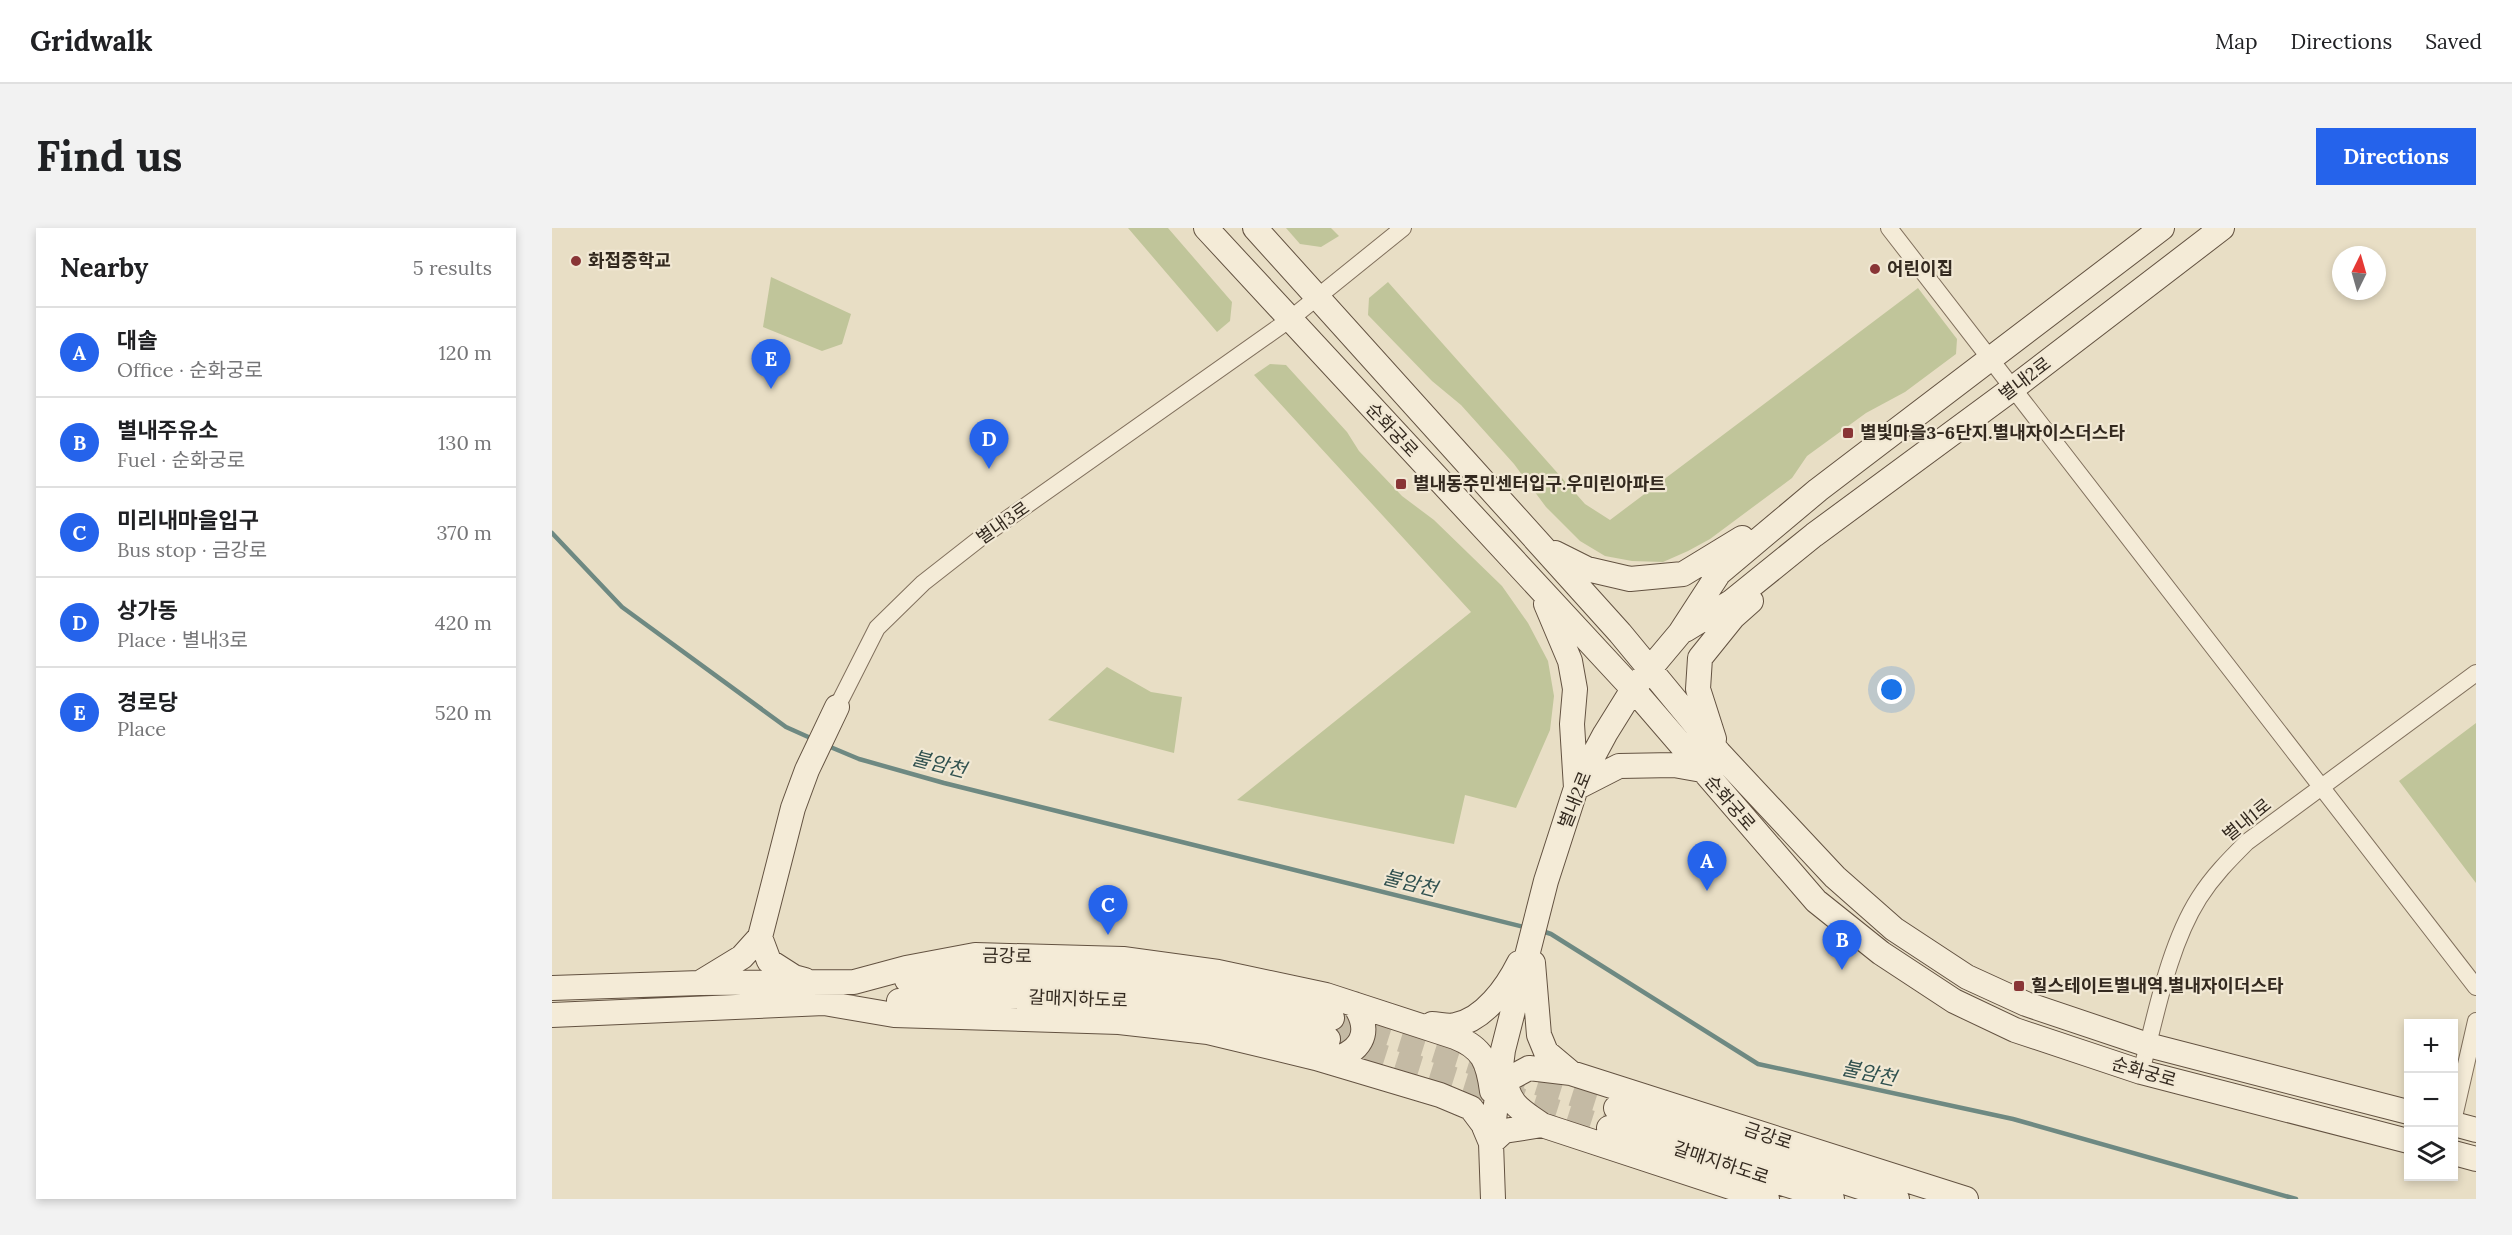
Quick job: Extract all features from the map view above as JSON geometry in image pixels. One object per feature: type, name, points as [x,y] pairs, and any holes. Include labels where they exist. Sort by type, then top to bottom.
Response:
[{"type":"street","name":"순화궁로","points":[[1206,228],[1633,688],[1816,901],[1881,953],[1954,1001],[2015,1030],[2141,1072],[2404,1140]]},
{"type":"street","name":"순화궁로","points":[[1255,228],[1650,668],[1719,753],[1835,877],[1894,929],[1967,977],[2016,1000],[2148,1045],[2404,1111]]},
{"type":"street","name":"별내3로","points":[[760,938],[793,808],[807,770],[877,628],[923,584],[982,536],[1290,320],[1403,228]]},
{"type":"street","points":[[1889,228],[2476,987]]},
{"type":"street","name":"별내2로","points":[[1531,940],[1545,881],[1576,788],[1633,688],[1680,633],[1719,573],[1818,490],[2162,228]]},
{"type":"street","name":"별내2로","points":[[1680,633],[1731,602],[1814,535],[2012,389],[2222,228]]},
{"type":"street","points":[[1541,545],[1587,569],[1630,579],[1683,574],[1818,490]]},
{"type":"street","points":[[1719,753],[1698,689],[1700,658],[1733,616],[1764,589],[1814,535]]},
{"type":"street","points":[[1540,587],[1570,661],[1575,689],[1572,724],[1576,788],[1619,766],[1674,765],[1702,770]]},
{"type":"street","name":"별내1로","points":[[2141,1072],[2170,967],[2182,933],[2198,900],[2216,873],[2247,842],[2476,673]]},
{"type":"street","points":[[700,983],[742,957],[760,938],[769,961],[822,993]]},
{"type":"street","points":[[1493,1199],[1491,1143],[1498,1080],[1503,1050],[1521,992],[1531,940]]},
{"type":"street","points":[[1531,940],[1521,992],[1546,1052],[1571,1073]]},
{"type":"street","name":"금강로","points":[[552,1015],[822,993],[906,968],[975,955],[1123,959],[1218,972],[1326,995],[1455,1037],[1467,1042],[1484,1055],[1514,1106],[1542,1125],[1614,1118],[1966,1199]]},
{"type":"street","name":"갈매지하도로","points":[[854,982],[1085,974],[1176,985],[1329,1039]]},
{"type":"street","name":"금강로","points":[[552,988],[700,983],[822,993],[894,1015],[1119,1022],[1208,1032],[1329,1039],[1440,1095]]},
{"type":"street","points":[[1414,1023],[1455,1025],[1521,992]]},
{"type":"street","points":[[1329,1039],[1353,1052],[1361,1042],[1363,1017],[1354,1004]]},
{"type":"street","points":[[2458,1100],[2476,1021]]},
{"type":"street","points":[[1494,1111],[1503,1050]]},
{"type":"street","points":[[1440,1095],[1461,1095],[1481,1091],[1498,1080],[1529,1068],[1571,1073]]},
{"type":"street","name":"금강로","points":[[1571,1073],[1614,1118],[1767,1199]]},
{"type":"street","points":[[1440,1095],[1471,1108],[1483,1124],[1491,1143]]},
{"type":"street","name":"갈매지하도로","points":[[1614,1118],[1832,1199]]},
{"type":"street","name":"갈매지하도로","points":[[1614,1118],[1897,1199]]},
{"type":"street","points":[[1491,1143],[1504,1131],[1542,1125]]},
{"type":"street","points":[[2458,1125],[2476,1130]]},
{"type":"street","points":[[2458,1154],[2476,1159]]},
{"type":"green space","points":[[1128,228],[1168,228],[1232,302],[1230,321],[1217,332]]},
{"type":"green space","points":[[1286,228],[1331,228],[1339,236],[1321,247],[1300,244]]},
{"type":"green space","points":[[771,277],[851,314],[842,344],[822,351],[763,327]]},
{"type":"green space","points":[[1388,282],[1585,504],[1610,520],[1918,288],[1957,339],[1956,354],[1905,392],[1866,413],[1807,456],[1792,478],[1710,539],[1663,562],[1632,561],[1605,556],[1580,541],[1546,507],[1514,464],[1461,405],[1432,381],[1368,315],[1369,298]]},
{"type":"green space","points":[[1270,364],[1286,365],[1347,432],[1359,451],[1402,496],[1434,520],[1502,586],[1528,623],[1548,661],[1554,696],[1550,730],[1516,808],[1465,795],[1454,844],[1237,800],[1471,612],[1254,375]]},
{"type":"green space","points":[[1107,667],[1151,692],[1182,697],[1174,753],[1048,720]]},
{"type":"green space","points":[[2476,723],[2476,883],[2399,781]]},
{"type":"waterway","name":"불암천","points":[[552,533],[622,607],[786,727],[815,740]]},
{"type":"waterway","name":"불암천","points":[[828,746],[859,759],[944,783],[1528,928]]},
{"type":"waterway","name":"불암천","points":[[1542,931],[1551,934],[1758,1064],[2013,1119],[2296,1199]]},
{"type":"tunnel","points":[[1332,1018],[1616,1108]]},
{"type":"tunnel","points":[[1328,1039],[1609,1128]]},
{"type":"place","name":"화접중학교","points":[[576,261]]},
{"type":"place","name":"어린이집","points":[[1875,269]]},
{"type":"place","name":"경로당","points":[[771,389]]},
{"type":"place","name":"별빛마을3-6단지.별내자이스더스타","points":[[1848,433]]},
{"type":"place","name":"상가동","points":[[989,469]]},
{"type":"place","name":"별내동주민센터입구.우미린아파트","points":[[1401,484]]},
{"type":"place","name":"대솔","points":[[1707,891]]},
{"type":"place","name":"미리내마을입구","points":[[1108,935]]},
{"type":"place","name":"별내주유소","points":[[1842,970]]},
{"type":"place","name":"힐스테이트별내역.별내자이더스타","points":[[2019,986]]}]
